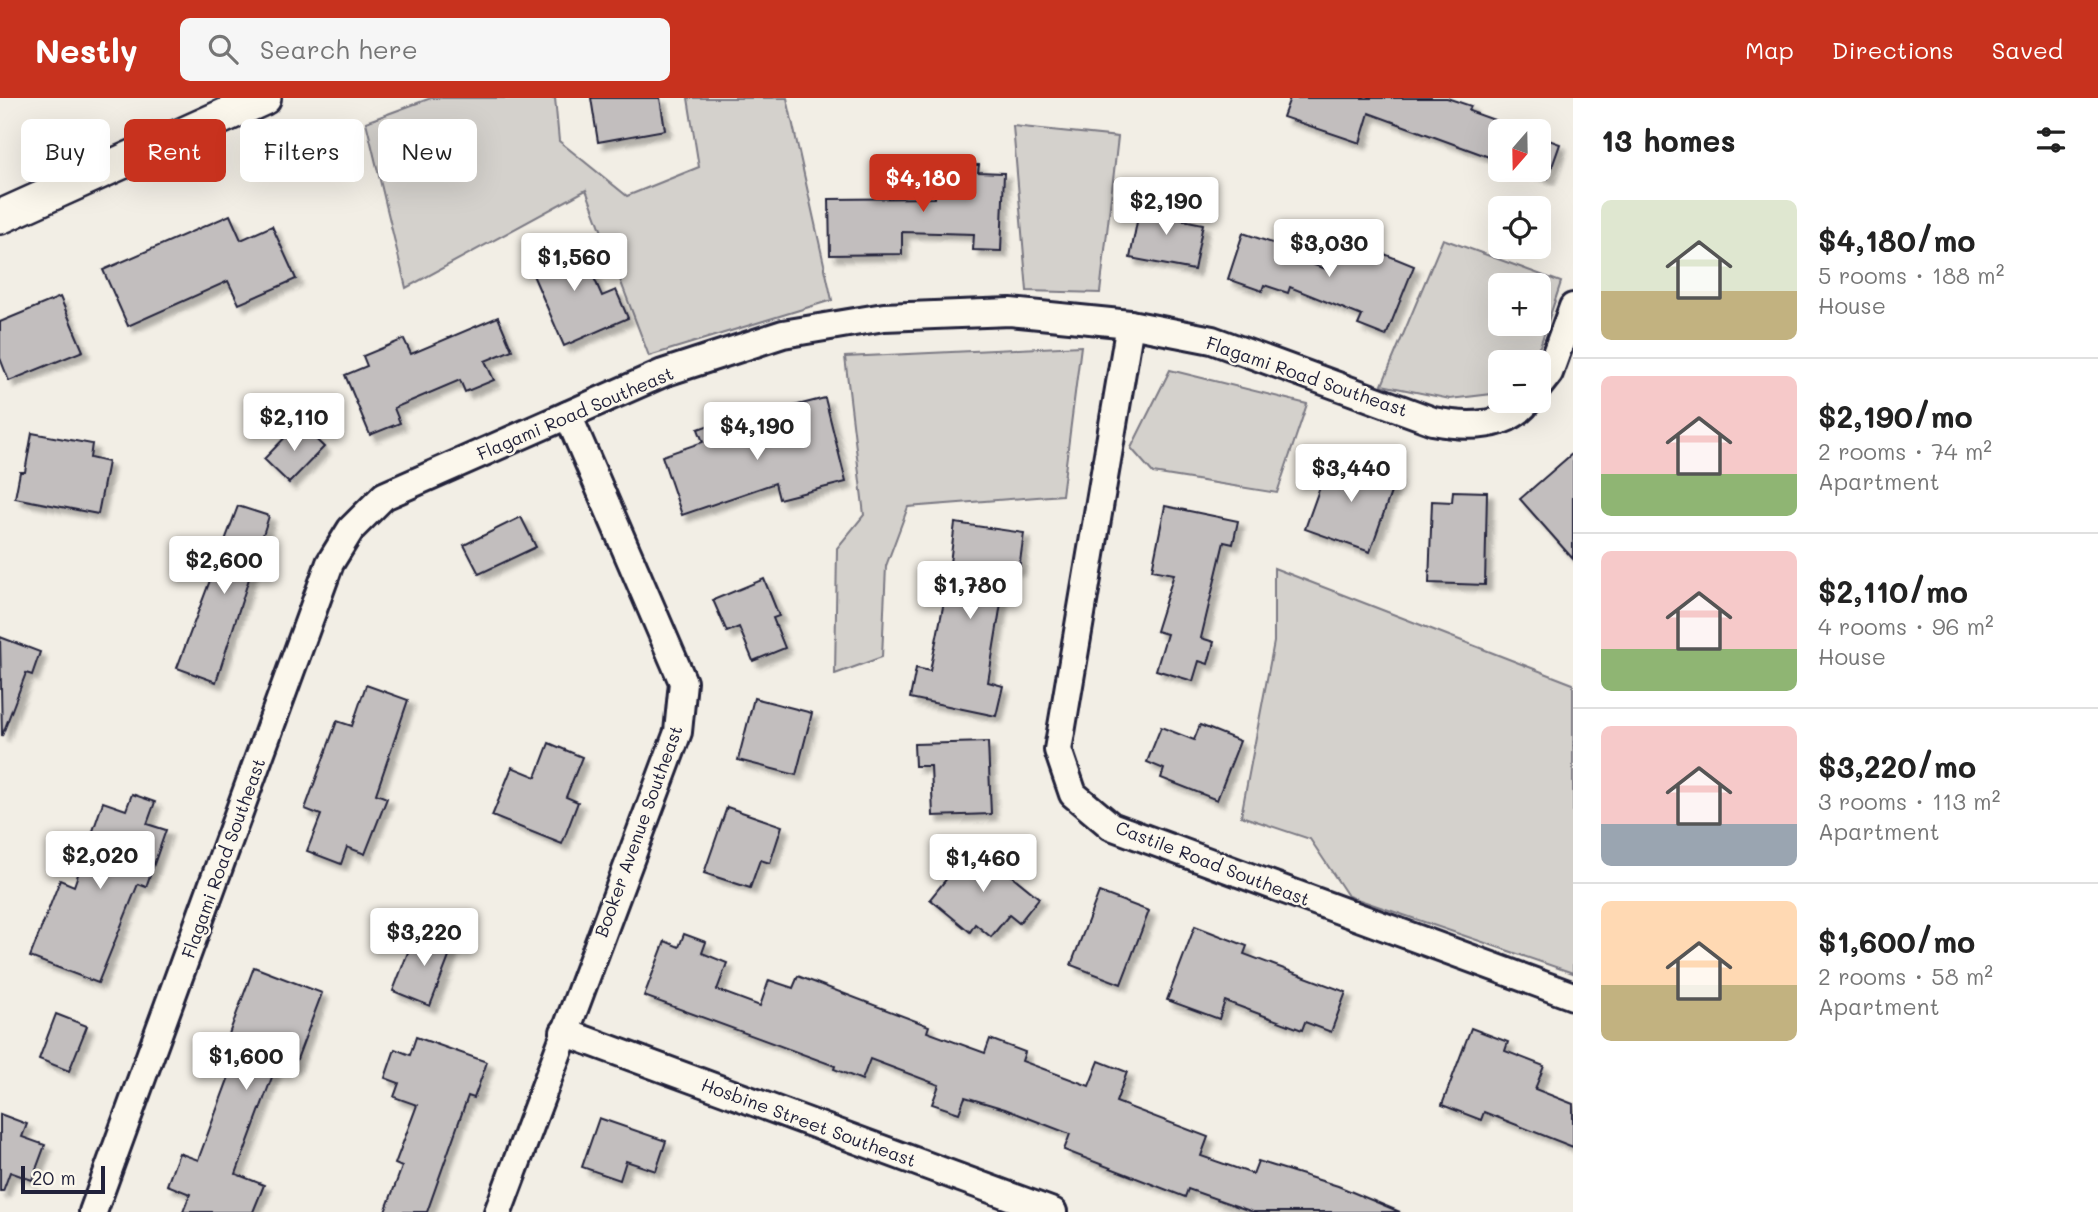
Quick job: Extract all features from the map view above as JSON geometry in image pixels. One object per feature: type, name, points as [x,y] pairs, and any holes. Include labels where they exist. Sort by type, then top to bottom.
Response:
[{"type":"street","points":[[0,216],[264,98]]},
{"type":"street","points":[[1551,368],[1573,307]]},
{"type":"street","name":"Flagami Road Southeast","points":[[93,1212],[326,576],[351,529],[384,496],[663,373],[782,334],[884,317],[1010,313],[1130,324],[1212,340],[1433,421],[1466,427],[1498,421],[1509,413]]},
{"type":"street","name":"Castile Road Southeast","points":[[1130,324],[1058,750],[1073,794],[1111,826],[1573,996]]},
{"type":"street","name":"Booker Avenue Southeast","points":[[498,1212],[678,732],[683,682],[568,415]]},
{"type":"street","name":"Hosbine Street Southeast","points":[[564,1032],[1053,1212]]},
{"type":"shaded area","points":[[431,98],[555,98],[559,141],[627,196],[699,167],[688,98],[787,98],[832,300],[649,356],[586,190],[406,288],[380,182],[477,182],[477,119],[378,119],[378,172],[366,122]]},
{"type":"shaded area","points":[[1013,126],[1118,137],[1100,293],[1027,291]]},
{"type":"shaded area","points":[[1443,239],[1488,255],[1488,259],[1498,259],[1536,273],[1488,273],[1488,336],[1543,336],[1537,350],[1488,350],[1488,394],[1450,399],[1382,385]]},
{"type":"shaded area","points":[[1551,278],[1561,282],[1551,312]]},
{"type":"shaded area","points":[[1081,346],[1062,495],[908,507],[886,566],[882,657],[835,674],[837,548],[864,515],[845,357]]},
{"type":"shaded area","points":[[1170,370],[1307,404],[1277,493],[1153,473],[1131,448]]},
{"type":"shaded area","points":[[1274,568],[1573,684],[1573,973],[1348,896],[1310,839],[1241,816],[1274,642]]},
{"type":"building","points":[[591,98],[660,98],[665,130],[598,142]]},
{"type":"building","points":[[1290,98],[1447,98],[1471,106],[1469,111],[1491,119],[1488,119],[1488,157],[1369,113],[1360,143],[1283,117]]},
{"type":"building","points":[[1551,141],[1560,144],[1551,170]]},
{"type":"building","points":[[936,164],[979,165],[978,172],[1004,173],[1001,251],[973,250],[974,234],[902,232],[902,254],[830,255],[829,199],[935,198]]},
{"type":"building","points":[[1141,201],[1180,209],[1178,219],[1203,224],[1194,270],[1130,258]]},
{"type":"building","points":[[230,215],[241,240],[272,226],[296,279],[239,304],[228,281],[128,326],[103,270]]},
{"type":"building","points":[[1243,233],[1284,247],[1282,254],[1329,270],[1338,248],[1355,255],[1360,244],[1414,266],[1386,336],[1358,325],[1362,316],[1290,287],[1288,293],[1264,285],[1262,291],[1228,279]]},
{"type":"building","points":[[576,237],[602,296],[616,290],[628,318],[564,346],[526,259]]},
{"type":"building","points":[[60,297],[83,351],[9,381],[0,358],[0,322]]},
{"type":"building","points":[[498,317],[512,350],[485,361],[494,380],[465,392],[460,380],[394,408],[400,423],[370,435],[345,375],[367,366],[363,356],[404,339],[411,354]]},
{"type":"building","points":[[825,398],[846,482],[779,499],[775,483],[682,515],[662,456],[703,442],[698,429],[726,419],[736,446],[800,430],[794,406]]},
{"type":"building","points":[[299,423],[324,447],[289,483],[264,459]]},
{"type":"building","points":[[32,433],[92,444],[90,458],[108,462],[98,514],[15,498],[20,472],[25,472]]},
{"type":"building","points":[[1573,453],[1573,559],[1520,499]]},
{"type":"building","points":[[1331,456],[1396,478],[1370,552],[1305,529]]},
{"type":"building","points":[[1453,491],[1487,492],[1485,585],[1429,583],[1432,501],[1452,502]]},
{"type":"building","points":[[238,506],[269,516],[216,682],[177,668]]},
{"type":"building","points":[[1165,506],[1238,521],[1233,544],[1224,542],[1201,638],[1214,642],[1208,664],[1199,661],[1193,681],[1156,670],[1167,634],[1156,631],[1174,574],[1152,570]]},
{"type":"building","points":[[521,517],[536,547],[479,574],[464,545]]},
{"type":"building","points":[[955,523],[1024,533],[1019,569],[1007,567],[988,682],[1003,686],[996,716],[910,698],[916,668],[930,671],[947,587]]},
{"type":"building","points":[[764,579],[779,616],[773,618],[785,648],[753,661],[739,627],[727,632],[713,600]]},
{"type":"building","points":[[0,637],[40,652],[32,675],[26,673],[2,736]]},
{"type":"building","points":[[366,685],[408,700],[376,794],[387,798],[365,854],[347,847],[341,864],[307,851],[321,815],[305,809],[337,721],[352,726]]},
{"type":"building","points":[[754,698],[812,713],[796,775],[738,760]]},
{"type":"building","points":[[1200,725],[1240,741],[1217,800],[1161,778],[1164,769],[1147,762],[1161,727],[1194,740]]},
{"type":"building","points":[[988,742],[991,814],[933,816],[931,766],[915,766],[914,744]]},
{"type":"building","points":[[549,743],[582,757],[566,797],[578,802],[562,844],[492,816],[512,767],[536,777]]},
{"type":"building","points":[[132,794],[155,802],[147,824],[166,830],[146,887],[138,884],[98,983],[30,957],[60,880],[74,886],[103,802],[126,810]]},
{"type":"building","points":[[727,807],[782,826],[770,863],[760,860],[750,888],[704,873]]},
{"type":"building","points":[[974,845],[1039,898],[1019,923],[1009,915],[991,937],[975,924],[970,932],[930,899]]},
{"type":"building","points":[[1099,892],[1149,911],[1121,984],[1071,965]]},
{"type":"building","points":[[1195,926],[1247,946],[1244,954],[1346,992],[1331,1032],[1305,1022],[1302,1030],[1225,1001],[1219,1019],[1167,1000]]},
{"type":"building","points":[[417,929],[454,944],[430,1006],[393,991]]},
{"type":"building","points":[[684,934],[706,942],[702,953],[727,963],[717,990],[760,1006],[769,980],[793,988],[798,976],[929,1026],[927,1032],[985,1053],[990,1039],[1025,1052],[1022,1061],[1089,1086],[1099,1061],[1127,1072],[1116,1102],[1208,1137],[1201,1156],[1253,1174],[1258,1161],[1338,1186],[1400,1212],[1253,1212],[1188,1189],[1185,1197],[1064,1150],[1070,1134],[1005,1109],[965,1097],[959,1113],[932,1104],[939,1085],[870,1059],[862,1080],[834,1069],[835,1066],[644,996],[665,941],[679,947]]},
{"type":"building","points":[[254,967],[322,993],[294,1067],[278,1061],[236,1174],[264,1185],[253,1212],[183,1212],[190,1194],[167,1185],[179,1153],[198,1160],[240,1047],[226,1042]]},
{"type":"building","points":[[56,1014],[87,1026],[69,1071],[39,1059]]},
{"type":"building","points":[[1471,1028],[1508,1042],[1505,1051],[1544,1066],[1535,1089],[1573,1104],[1573,1147],[1484,1112],[1481,1120],[1442,1105]]},
{"type":"building","points":[[416,1037],[487,1062],[474,1098],[468,1096],[427,1212],[385,1212],[402,1167],[395,1164],[417,1105],[394,1097],[399,1083],[385,1078],[395,1049],[410,1055]]},
{"type":"building","points":[[0,1114],[27,1124],[22,1137],[45,1145],[32,1180],[10,1172],[3,1191],[0,1191]]},
{"type":"building","points":[[599,1118],[666,1141],[656,1171],[626,1161],[620,1180],[582,1167]]}]
